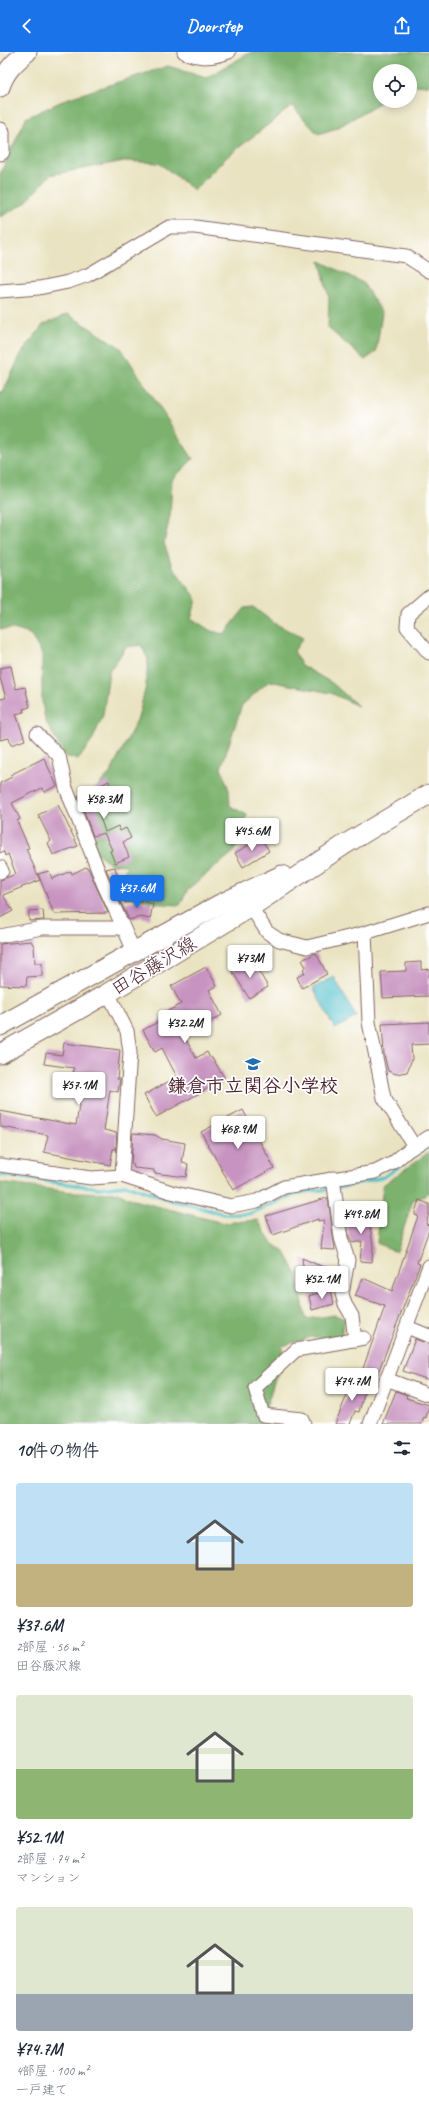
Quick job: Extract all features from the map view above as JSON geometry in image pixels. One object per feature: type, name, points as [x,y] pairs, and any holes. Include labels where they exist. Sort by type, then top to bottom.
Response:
[{"type":"main road","points":[[0,87],[3,77],[13,63],[27,52]]},
{"type":"main road","points":[[0,132],[0,151]]},
{"type":"main road","name":"田谷藤沢線","points":[[0,1054],[108,993],[251,907],[344,845],[429,794]]},
{"type":"main road","name":"田谷藤沢線","points":[[0,1026],[229,900],[344,845]]},
{"type":"street","points":[[184,52],[195,57],[215,57],[229,52]]},
{"type":"street","points":[[0,291],[38,288],[68,282],[88,275],[169,228],[195,227],[406,256],[429,271]]},
{"type":"street","points":[[429,596],[408,614],[407,627],[429,653]]},
{"type":"street","points":[[37,734],[59,756],[66,788],[122,928],[134,951]]},
{"type":"street","points":[[0,867],[2,871],[0,872]]},
{"type":"street","points":[[229,900],[242,902],[251,907],[267,932],[279,940],[307,947],[365,933],[429,913]]},
{"type":"street","points":[[0,936],[42,928],[122,928]]},
{"type":"street","points":[[365,933],[369,1022],[384,1098],[414,1146]]},
{"type":"street","points":[[108,993],[127,1031],[130,1052],[122,1176]]},
{"type":"street","points":[[0,1164],[90,1178],[122,1176],[171,1192],[231,1206],[257,1201],[284,1187],[334,1180],[375,1172],[393,1163],[414,1146],[429,1137]]},
{"type":"street","points":[[304,1424],[302,1419],[263,1415],[255,1388],[296,1350],[359,1339],[352,1316],[345,1304],[342,1294],[348,1260],[341,1238],[334,1180]]},
{"type":"street","points":[[370,1424],[428,1273]]},
{"type":"street","points":[[407,1327],[429,1336]]},
{"type":"street","points":[[386,1379],[429,1395]]},
{"type":"green space","points":[[251,52],[429,52],[429,86],[417,85],[417,64],[373,64],[373,106],[337,128],[318,134],[292,106],[228,156],[194,190],[159,163],[124,161],[50,175],[25,203],[0,217],[0,174],[26,118],[69,98],[168,66],[206,78]]},
{"type":"green space","points":[[320,261],[363,283],[382,313],[376,352],[365,360],[328,328],[329,298]]},
{"type":"green space","points":[[68,314],[121,348],[193,459],[172,480],[170,516],[164,543],[172,566],[197,599],[191,618],[211,631],[224,634],[245,608],[253,607],[274,623],[303,638],[294,651],[301,665],[332,683],[358,706],[331,693],[269,681],[242,705],[221,768],[229,790],[230,806],[247,815],[235,851],[188,889],[180,905],[161,904],[116,893],[127,865],[111,864],[97,853],[79,806],[111,772],[138,718],[146,686],[148,659],[141,645],[126,647],[109,672],[103,715],[92,741],[78,760],[65,756],[45,720],[42,701],[42,654],[30,634],[13,629],[0,629],[0,392],[3,392],[21,354],[43,325]]},
{"type":"green space","points":[[429,1152],[429,1192],[425,1196],[413,1200],[396,1252],[377,1243],[383,1185]]},
{"type":"green space","points":[[0,1183],[71,1192],[120,1193],[133,1200],[223,1223],[258,1220],[270,1241],[285,1252],[297,1275],[306,1319],[335,1315],[345,1319],[340,1338],[312,1337],[282,1346],[283,1365],[275,1379],[265,1411],[267,1424],[0,1424]]},
{"type":"water","points":[[334,977],[356,1017],[335,1029],[313,988]]},
{"type":"building","points":[[11,666],[16,689],[25,687],[30,707],[23,709],[24,712],[16,714],[25,740],[11,745],[9,738],[0,740],[0,699],[6,698],[0,678],[0,668]]},
{"type":"building","points":[[44,758],[57,786],[44,792],[42,788],[12,803],[20,819],[17,821],[29,848],[26,849],[40,880],[3,895],[13,911],[0,918],[0,880],[16,874],[8,854],[5,856],[4,852],[0,853],[0,783],[12,777],[10,775]]},
{"type":"building","points":[[109,781],[113,806],[97,808],[105,832],[118,826],[120,831],[126,828],[131,838],[123,842],[129,857],[115,863],[110,851],[112,850],[104,833],[93,836],[78,796]]},
{"type":"building","points":[[58,805],[78,846],[53,855],[48,843],[51,841],[38,815]]},
{"type":"building","points":[[261,838],[269,851],[243,867],[235,853]]},
{"type":"building","points":[[86,867],[88,868],[108,913],[54,914],[38,874],[49,871],[52,879],[71,871],[72,874]]},
{"type":"building","points":[[115,867],[118,878],[111,880],[106,869]]},
{"type":"building","points":[[124,900],[125,903],[138,900],[153,904],[150,919],[140,917],[129,920],[120,901]]},
{"type":"building","points":[[43,910],[44,920],[29,921],[29,911]]},
{"type":"building","points":[[31,941],[34,946],[35,963],[42,963],[42,976],[27,977],[26,986],[0,985],[0,944]]},
{"type":"building","points":[[316,953],[327,974],[302,988],[297,977],[305,973],[303,969],[306,967],[302,960]]},
{"type":"building","points":[[252,960],[268,987],[249,998],[232,971]]},
{"type":"building","points":[[421,962],[421,970],[429,969],[429,996],[383,998],[381,972],[406,971],[406,963]]},
{"type":"building","points":[[206,967],[217,986],[209,990],[222,1015],[184,1036],[196,1058],[207,1052],[210,1058],[212,1057],[225,1079],[156,1117],[144,1095],[177,1077],[162,1048],[155,1052],[143,1030],[169,1016],[166,1012],[181,1004],[171,986]]},
{"type":"building","points":[[429,1022],[429,1044],[411,1045],[412,1059],[407,1072],[396,1074],[388,1071],[384,1054],[382,1024]]},
{"type":"building","points":[[64,1043],[120,1050],[117,1079],[120,1079],[118,1092],[110,1090],[104,1130],[117,1133],[116,1149],[113,1149],[110,1165],[44,1152],[48,1135],[1,1127],[0,1111],[76,1125],[81,1093],[70,1091],[74,1068],[44,1064],[46,1053],[62,1055]]},
{"type":"building","points":[[243,1110],[274,1168],[233,1190],[201,1132]]},
{"type":"building","points":[[133,1133],[155,1135],[162,1139],[185,1143],[182,1163],[188,1164],[186,1177],[154,1173],[154,1170],[134,1168],[133,1164],[131,1164]]},
{"type":"building","points":[[328,1198],[335,1250],[321,1249],[324,1220],[318,1221],[318,1219],[273,1235],[266,1216]]},
{"type":"building","points":[[419,1200],[429,1204],[429,1214],[426,1224],[429,1225],[429,1230],[417,1263],[420,1264],[374,1383],[360,1377],[385,1306],[355,1296],[363,1278],[392,1291],[418,1216],[415,1215],[415,1212]]},
{"type":"building","points":[[364,1213],[368,1213],[373,1246],[372,1262],[360,1261],[362,1241],[352,1243],[349,1236],[346,1216],[354,1215],[354,1218],[364,1216]]},
{"type":"building","points":[[302,1258],[332,1271],[304,1274]]},
{"type":"building","points":[[331,1289],[334,1304],[312,1310],[309,1296]]},
{"type":"building","points":[[415,1339],[429,1344],[429,1380],[403,1371]]},
{"type":"building","points":[[354,1378],[367,1383],[359,1412],[355,1411],[350,1424],[335,1424]]},
{"type":"building","points":[[396,1391],[407,1395],[406,1398],[429,1405],[426,1418],[424,1417],[422,1424],[383,1424]]},
{"type":"waterway","points":[[338,1188],[384,1177],[429,1145]]},
{"type":"waterway","points":[[0,1175],[99,1188],[126,1185],[171,1200],[224,1214],[249,1214],[301,1192],[332,1189]]},
{"type":"place","name":"鎌倉市立関谷小学校","points":[[253,1064]]}]
